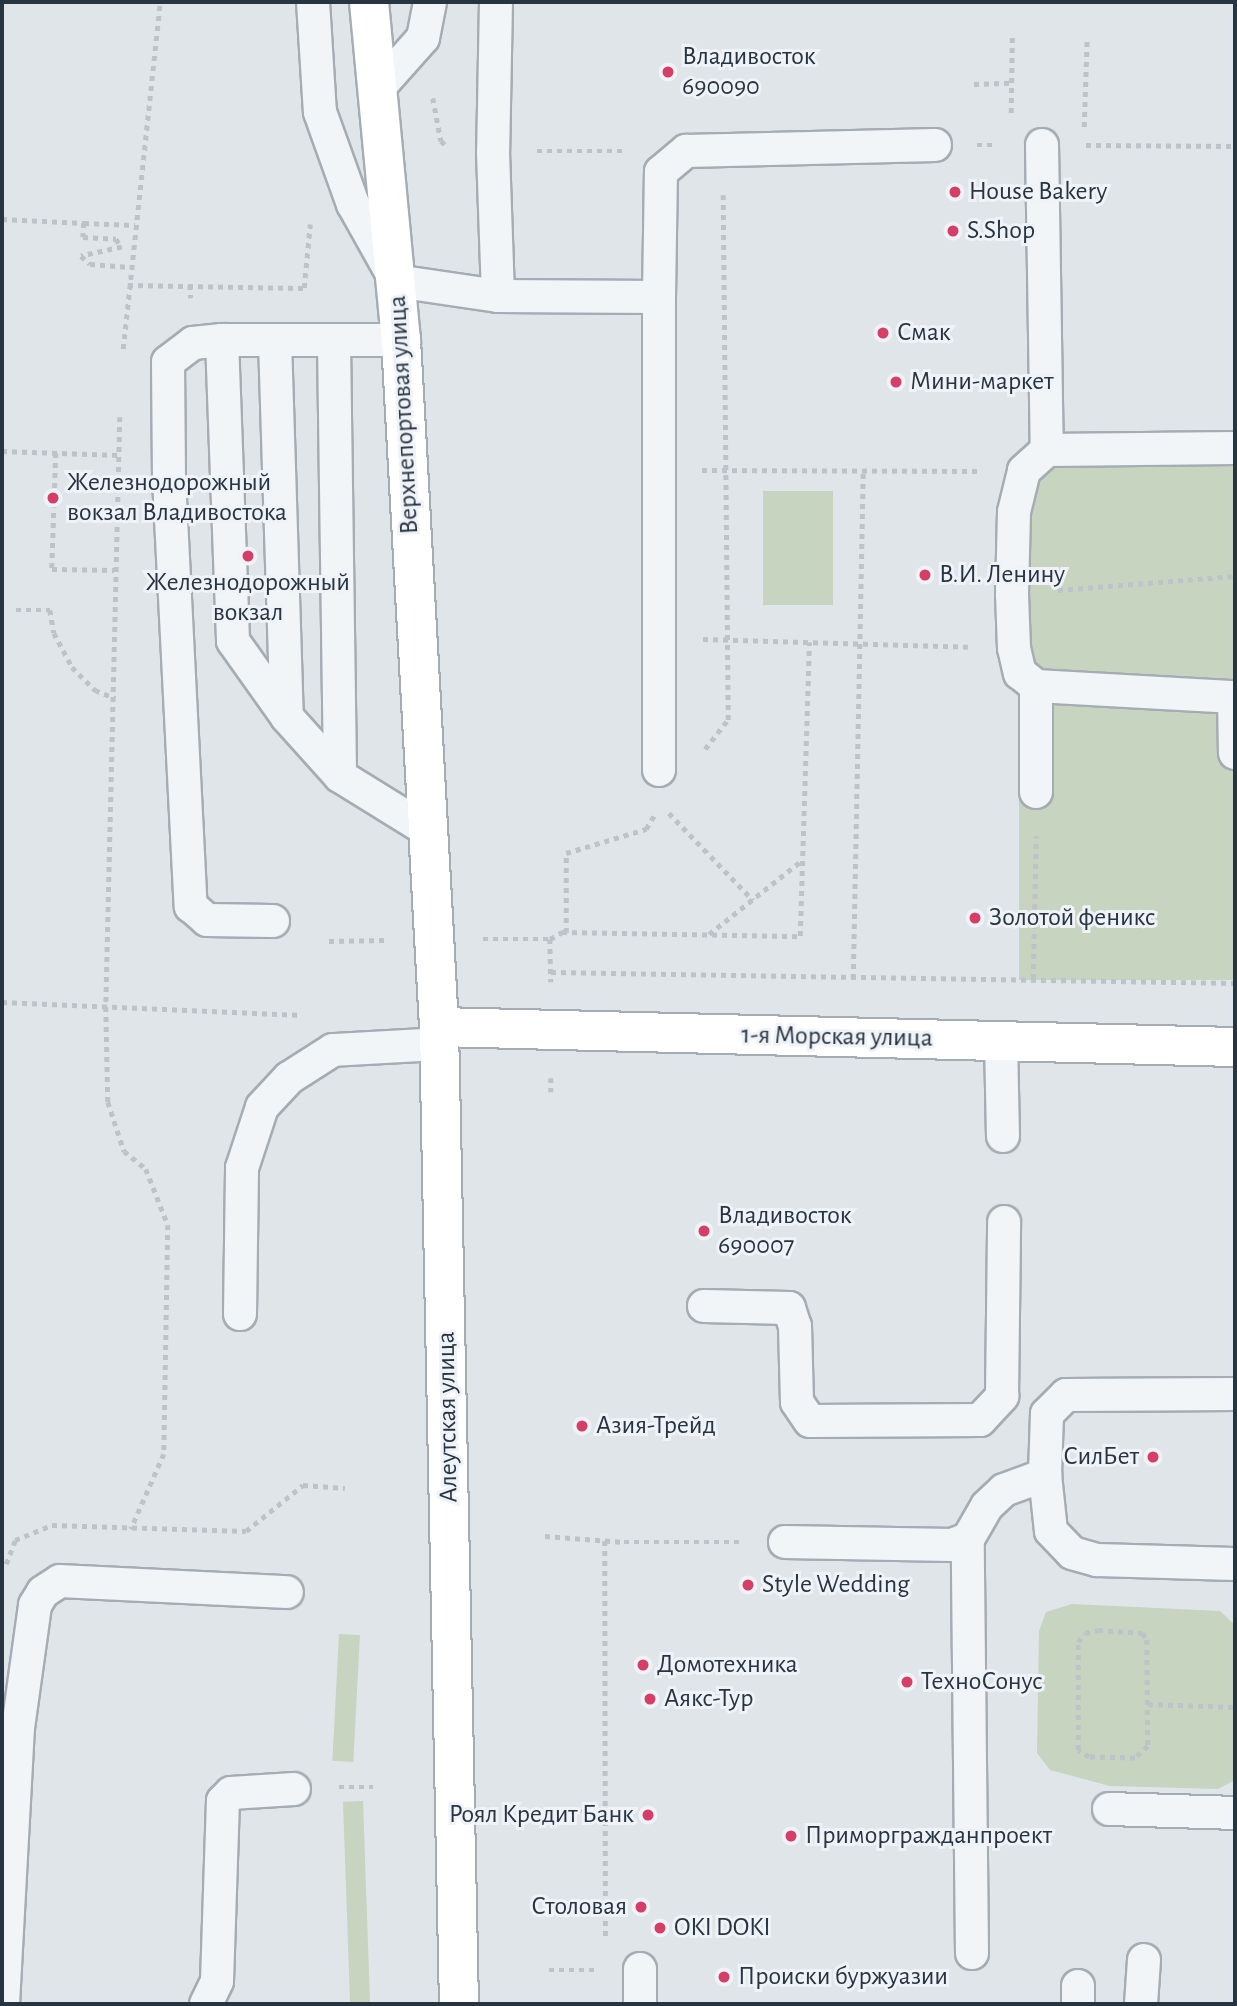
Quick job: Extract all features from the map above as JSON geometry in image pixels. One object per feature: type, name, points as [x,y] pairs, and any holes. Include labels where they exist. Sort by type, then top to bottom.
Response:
[{"type":"main road","name":"Верхнепортовая улица","points":[[369,2],[375,92],[397,281],[427,830]]},
{"type":"main road","name":"Алеутская улица","points":[[427,830],[440,1036],[458,2004]]},
{"type":"main road","name":"1-я Морская улица","points":[[440,1036],[1001,1041],[1235,1047]]},
{"type":"lane","points":[[313,2],[320,112],[353,204],[397,281],[498,296],[659,297]]},
{"type":"lane","points":[[375,92],[424,38],[430,2]]},
{"type":"lane","points":[[496,2],[493,152],[498,296]]},
{"type":"lane","points":[[659,770],[659,297],[662,172],[686,151],[935,145]]},
{"type":"lane","points":[[1042,145],[1047,450]]},
{"type":"lane","points":[[273,921],[206,920],[191,906],[169,479],[168,362],[192,343],[222,340],[334,343],[401,340]]},
{"type":"lane","points":[[222,340],[233,641],[287,717],[340,776],[427,830]]},
{"type":"lane","points":[[275,341],[287,717]]},
{"type":"lane","points":[[334,343],[340,776]]},
{"type":"lane","points":[[1235,448],[1047,450],[1024,471],[1014,512],[1012,594],[1014,649],[1020,673],[1037,686],[1235,698],[1235,753]]},
{"type":"lane","points":[[1036,792],[1037,686]]},
{"type":"lane","points":[[240,1314],[242,1168],[262,1107],[289,1078],[332,1050],[440,1036]]},
{"type":"lane","points":[[1001,1041],[1003,1136]]},
{"type":"lane","points":[[704,1306],[789,1308],[795,1326],[797,1402],[810,1422],[980,1420],[1002,1395],[1004,1222]]},
{"type":"lane","points":[[1235,1394],[1066,1395],[1047,1414],[1045,1475],[1052,1531],[1072,1553],[1097,1560],[1235,1564]]},
{"type":"lane","points":[[972,1953],[968,1539],[987,1506],[1004,1490],[1045,1475]]},
{"type":"lane","points":[[785,1542],[952,1545],[968,1539]]},
{"type":"lane","points":[[3,2004],[18,1728],[35,1605],[43,1592],[60,1581],[287,1592]]},
{"type":"lane","points":[[206,2004],[217,1980],[223,1801],[231,1793],[294,1789]]},
{"type":"lane","points":[[1109,1809],[1235,1813]]},
{"type":"lane","points":[[1142,2004],[1144,1960]]},
{"type":"lane","points":[[640,1969],[640,2004]]},
{"type":"path","points":[[122,361],[160,2]]},
{"type":"path","points":[[1012,37],[1011,145],[1042,145]]},
{"type":"path","points":[[1087,38],[1083,145],[1235,146]]},
{"type":"path","points":[[974,84],[1011,83]]},
{"type":"path","points":[[2,219],[135,225]]},
{"type":"path","points":[[128,285],[304,288],[310,220]]},
{"type":"path","points":[[84,223],[83,237],[116,239],[122,247],[81,256],[90,264],[130,267]]},
{"type":"path","points":[[120,415],[114,570],[115,698],[106,1007],[108,1102],[115,1131],[124,1151],[146,1169],[168,1225],[164,1454],[131,1529]]},
{"type":"path","points":[[2,452],[118,455]]},
{"type":"path","points":[[56,453],[52,569],[114,570]]},
{"type":"path","points":[[757,470],[1024,471]]},
{"type":"path","points":[[853,979],[862,643],[863,471]]},
{"type":"path","points":[[1012,594],[1235,576]]},
{"type":"path","points":[[16,610],[50,610],[54,633],[72,667],[95,691],[115,698]]},
{"type":"path","points":[[749,640],[929,646]]},
{"type":"path","points":[[550,939],[562,932],[800,936],[809,642]]},
{"type":"path","points":[[1033,978],[1036,792]]},
{"type":"path","points":[[662,805],[753,900]]},
{"type":"path","points":[[708,935],[801,861]]},
{"type":"path","points":[[551,972],[853,979],[1033,978],[1235,983]]},
{"type":"path","points":[[2,1002],[304,1015]]},
{"type":"path","points":[[6,1567],[15,1540],[32,1530],[52,1525],[246,1531],[303,1485],[345,1488]]},
{"type":"path","points":[[545,1536],[605,1541],[785,1542]]},
{"type":"path","points":[[605,1541],[606,1943]]},
{"type":"path","points":[[1085,1633],[1143,1633],[1149,1651],[1148,1704],[1148,1746],[1143,1754],[1126,1760],[1089,1756],[1078,1750],[1076,1656],[1078,1642],[1085,1633]]},
{"type":"path","points":[[1148,1704],[1235,1707]]},
{"type":"path","points":[[334,1787],[373,1787]]},
{"type":"path","points":[[548,1811],[606,1811]]},
{"type":"green space","points":[[1019,459],[1235,459],[1235,980],[1019,980]]},
{"type":"green space","points":[[763,491],[833,491],[833,605],[763,605]]},
{"type":"green space","points":[[1072,1604],[1220,1611],[1235,1625],[1235,1780],[1218,1789],[1110,1786],[1050,1770],[1037,1753],[1039,1631],[1046,1612]]},
{"type":"green space","points":[[339,1634],[360,1635],[353,1762],[332,1761]]},
{"type":"green space","points":[[363,1801],[370,2004],[350,2004],[343,1802]]},
{"type":"place","name":"Владивосток 690090","points":[[668,72]]},
{"type":"place","name":"House Bakery","points":[[955,192]]},
{"type":"place","name":"S.Shop","points":[[953,231]]},
{"type":"place","name":"Смак","points":[[883,333]]},
{"type":"place","name":"Мини-маркет","points":[[896,382]]},
{"type":"place","name":"Железнодорожный вокзал Владивостока","points":[[53,498]]},
{"type":"place","name":"Железнодорожный вокзал","points":[[248,556]]},
{"type":"place","name":"В.И. Ленину","points":[[925,575]]},
{"type":"place","name":"Золотой феникс","points":[[975,918]]},
{"type":"place","name":"Владивосток 690007","points":[[704,1231]]},
{"type":"place","name":"Азия-Трейд","points":[[582,1426]]},
{"type":"place","name":"СилБет","points":[[1153,1457]]},
{"type":"place","name":"Style Wedding","points":[[748,1585]]},
{"type":"place","name":"Домотехника","points":[[643,1665]]},
{"type":"place","name":"ТехноСонус","points":[[907,1682]]},
{"type":"place","name":"Аякс-Тур","points":[[650,1699]]},
{"type":"place","name":"Роял Кредит Банк","points":[[648,1815]]},
{"type":"place","name":"Приморгражданпроект","points":[[791,1836]]},
{"type":"place","name":"Столовая","points":[[641,1907]]},
{"type":"place","name":"OKI DOKI","points":[[660,1928]]},
{"type":"place","name":"Происки буржуазии","points":[[724,1977]]}]
